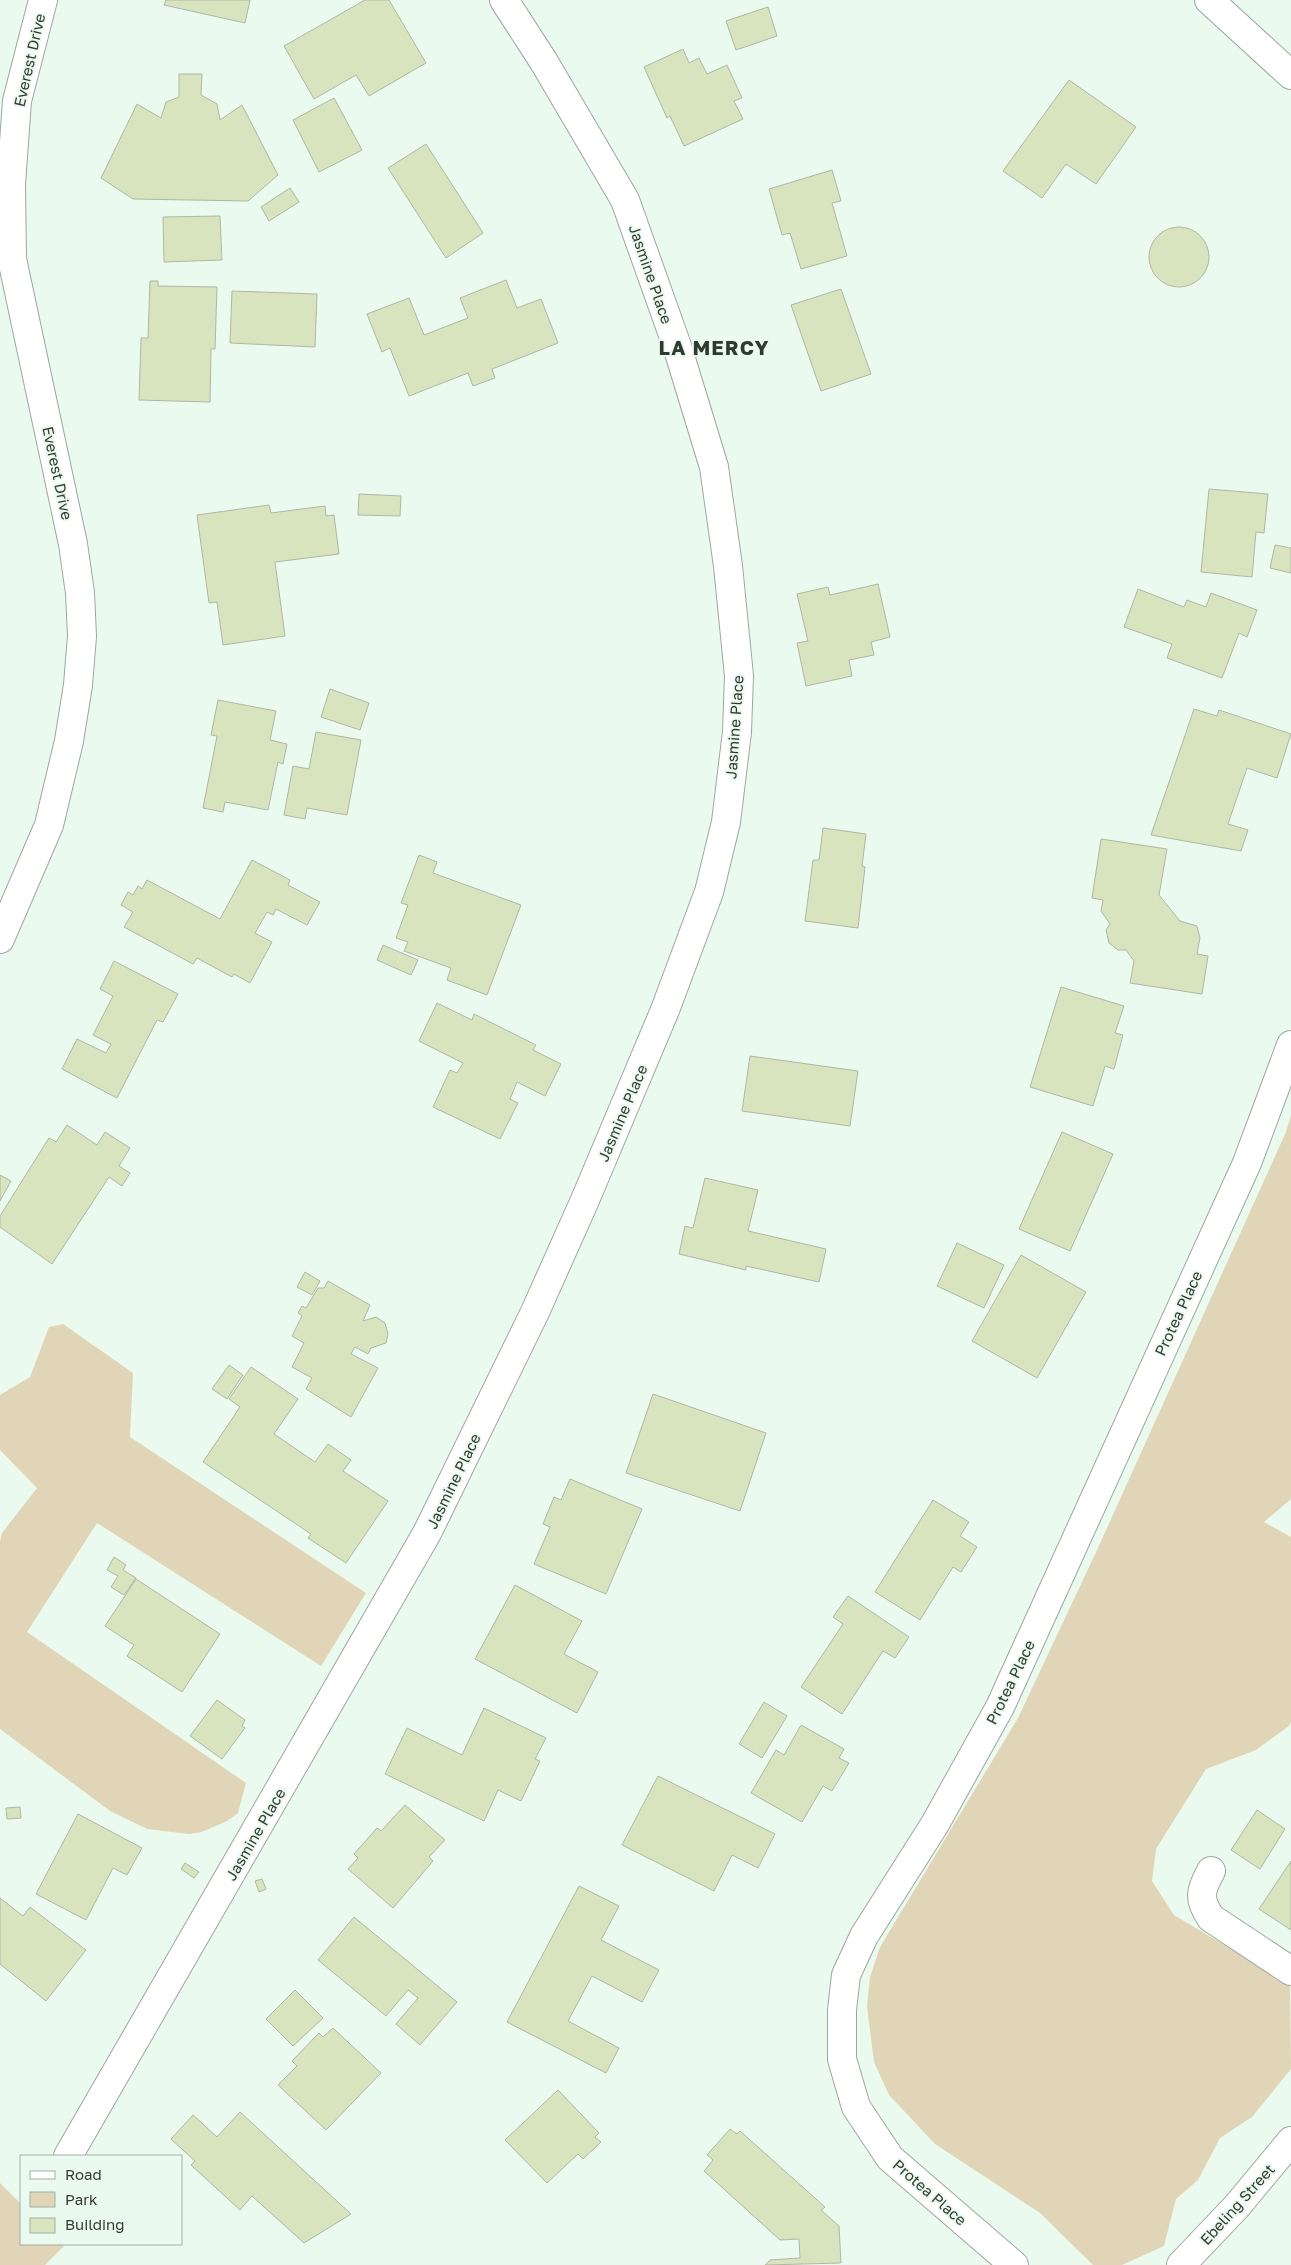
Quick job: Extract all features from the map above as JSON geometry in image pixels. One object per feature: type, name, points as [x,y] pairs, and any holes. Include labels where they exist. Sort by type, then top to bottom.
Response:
[{"type":"street","name":"Everest Drive","points":[[0,939],[48,824],[69,741],[78,685],[82,636],[80,593],[73,544],[6,260],[17,101],[44,0]]},
{"type":"street","name":"Jasmine Place","points":[[69,2155],[427,1533],[535,1312],[585,1200],[665,1010],[706,901],[726,822],[736,732],[739,676],[728,566],[714,467],[677,346],[625,200],[544,62],[504,0]]},
{"type":"street","points":[[1209,0],[1291,75]]},
{"type":"street","name":"Protea Place","points":[[1014,2265],[890,2158],[856,2107],[842,2059],[842,2010],[846,1976],[864,1936],[935,1824],[1000,1707],[1247,1164],[1291,1045]]},
{"type":"street","points":[[1211,1871],[1202,1887],[1201,1895],[1204,1907],[1212,1918],[1291,1971]]},
{"type":"street","name":"Ebeling Street","points":[[1181,2265],[1237,2206],[1291,2141]]},
{"type":"green space","points":[[1291,1115],[1291,1499],[1264,1522],[1291,1537],[1291,1722],[1289,1726],[1256,1750],[1206,1769],[1156,1849],[1152,1881],[1174,1915],[1290,1984],[1291,2069],[1252,2117],[1220,2138],[1198,2180],[1176,2199],[1164,2246],[1122,2265],[1093,2265],[1040,2213],[935,2144],[889,2095],[874,2062],[867,2006],[870,1977],[880,1947],[1018,1718],[1097,1550],[1286,1132]]},
{"type":"green space","points":[[63,1324],[133,1373],[130,1437],[366,1593],[321,1666],[97,1523],[27,1632],[246,1783],[238,1813],[227,1821],[202,1832],[189,1834],[147,1829],[110,1811],[0,1729],[0,1542],[2,1533],[37,1488],[0,1450],[0,1395],[30,1377],[49,1327]]},
{"type":"green space","points":[[0,2183],[20,2203],[20,2245],[64,2246],[45,2265],[0,2265]]},
{"type":"building","points":[[166,0],[250,0],[245,23],[164,5]]},
{"type":"building","points":[[365,0],[389,0],[426,63],[369,96],[356,75],[314,99],[284,46]]},
{"type":"building","points":[[768,7],[777,36],[736,50],[726,21]]},
{"type":"building","points":[[683,49],[689,63],[699,58],[707,74],[727,65],[742,98],[734,101],[743,119],[684,146],[670,116],[667,118],[644,67]]},
{"type":"building","points":[[179,74],[202,74],[201,95],[217,104],[220,120],[242,105],[278,175],[248,201],[133,199],[101,178],[137,104],[161,118],[166,102],[179,97]]},
{"type":"building","points":[[1069,80],[1136,127],[1096,184],[1066,164],[1042,198],[1003,171]]},
{"type":"building","points":[[334,98],[362,150],[319,172],[293,120]]},
{"type":"building","points":[[426,144],[483,233],[446,258],[388,168]]},
{"type":"building","points":[[832,170],[841,201],[832,203],[847,256],[801,269],[790,233],[782,235],[769,189]]},
{"type":"building","points":[[290,188],[299,202],[269,221],[261,207]]},
{"type":"building","points":[[220,216],[222,260],[164,262],[163,217]]},
{"type":"building","points":[[1179,227],[1195,232],[1200,236],[1204,241],[1209,257],[1204,273],[1200,278],[1195,282],[1179,287],[1163,282],[1158,278],[1154,273],[1149,257],[1154,241],[1158,236],[1163,232]]},
{"type":"building","points":[[506,280],[517,308],[541,299],[558,343],[492,369],[495,378],[473,386],[468,373],[409,396],[390,348],[382,352],[367,314],[409,298],[424,335],[468,318],[460,298]]},
{"type":"building","points":[[150,281],[158,281],[158,286],[217,287],[215,349],[211,349],[210,402],[139,400],[141,338],[148,338]]},
{"type":"building","points":[[841,289],[871,374],[821,391],[791,305]]},
{"type":"building","points":[[232,291],[317,294],[315,347],[230,343]]},
{"type":"building","points":[[1209,489],[1268,494],[1264,533],[1256,532],[1252,577],[1201,572]]},
{"type":"building","points":[[359,494],[401,496],[400,516],[358,515]]},
{"type":"building","points":[[269,505],[271,513],[325,506],[326,516],[334,515],[339,554],[275,562],[285,636],[223,645],[217,602],[209,603],[197,515]]},
{"type":"building","points":[[1275,545],[1291,548],[1291,573],[1270,568]]},
{"type":"building","points":[[878,584],[890,637],[871,642],[874,655],[849,660],[852,676],[806,686],[797,643],[808,641],[797,594],[828,587],[830,595]]},
{"type":"building","points":[[1138,589],[1184,607],[1187,600],[1206,607],[1211,593],[1257,610],[1247,637],[1239,633],[1222,678],[1167,658],[1172,644],[1124,627]]},
{"type":"building","points":[[330,689],[369,703],[360,730],[321,717]]},
{"type":"building","points":[[218,700],[276,711],[270,740],[287,744],[283,764],[278,762],[268,810],[225,802],[223,812],[203,808],[217,736],[211,735]]},
{"type":"building","points":[[1194,709],[1217,716],[1219,710],[1291,734],[1277,778],[1247,768],[1228,824],[1248,830],[1241,851],[1151,835]]},
{"type":"building","points":[[316,732],[361,740],[347,815],[307,808],[305,819],[284,815],[293,766],[309,769]]},
{"type":"building","points":[[823,828],[866,834],[862,866],[865,867],[858,928],[805,921],[813,860],[819,860]]},
{"type":"building","points":[[1101,839],[1167,849],[1159,895],[1180,921],[1197,926],[1200,938],[1197,954],[1208,956],[1202,994],[1130,983],[1134,961],[1126,950],[1118,950],[1109,943],[1106,930],[1110,924],[1101,911],[1103,900],[1092,898]]},
{"type":"building","points":[[419,855],[437,862],[433,873],[521,905],[487,995],[447,980],[451,968],[404,951],[408,942],[396,938],[408,905],[401,903]]},
{"type":"building","points":[[252,860],[290,880],[288,885],[320,902],[307,925],[276,909],[273,915],[267,912],[255,933],[272,942],[250,983],[234,974],[232,977],[197,958],[193,964],[124,927],[133,912],[121,905],[128,892],[133,895],[138,886],[142,889],[147,880],[220,919]]},
{"type":"building","points":[[383,945],[418,960],[411,975],[377,960]]},
{"type":"building","points":[[114,961],[178,994],[163,1022],[157,1020],[117,1098],[62,1069],[77,1039],[106,1053],[111,1044],[93,1035],[113,996],[100,989]]},
{"type":"building","points":[[1061,987],[1124,1006],[1115,1033],[1123,1035],[1114,1069],[1105,1066],[1093,1106],[1030,1087]]},
{"type":"building","points":[[437,1003],[472,1020],[474,1014],[536,1045],[533,1050],[561,1064],[545,1096],[517,1082],[510,1099],[518,1103],[500,1139],[433,1107],[450,1070],[457,1073],[463,1063],[419,1041]]},
{"type":"building","points":[[750,1056],[858,1071],[850,1126],[742,1111]]},
{"type":"building","points":[[67,1125],[97,1145],[105,1132],[130,1148],[119,1166],[130,1173],[122,1186],[109,1177],[52,1264],[0,1227],[0,1216],[49,1138],[56,1142]]},
{"type":"building","points":[[1062,1132],[1113,1154],[1070,1251],[1019,1229]]},
{"type":"building","points":[[0,1175],[11,1181],[0,1201]]},
{"type":"building","points":[[705,1178],[758,1190],[748,1231],[826,1249],[819,1282],[746,1266],[746,1270],[679,1254],[685,1226],[693,1228]]},
{"type":"building","points":[[957,1243],[1004,1265],[984,1308],[937,1286]]},
{"type":"building","points":[[1021,1255],[1086,1292],[1037,1378],[972,1341]]},
{"type":"building","points":[[305,1272],[320,1281],[312,1295],[297,1287]]},
{"type":"building","points":[[328,1281],[370,1305],[363,1321],[376,1317],[385,1323],[388,1334],[386,1343],[371,1348],[368,1354],[355,1347],[351,1354],[378,1368],[351,1417],[306,1389],[312,1378],[292,1367],[304,1343],[292,1336],[302,1316],[298,1313],[302,1306],[306,1308],[318,1288],[324,1288]]},
{"type":"building","points":[[229,1365],[243,1375],[227,1399],[212,1389]]},
{"type":"building","points":[[251,1367],[298,1399],[274,1434],[315,1462],[328,1444],[351,1460],[343,1471],[388,1501],[346,1563],[308,1538],[311,1534],[203,1462],[240,1407],[229,1399]]},
{"type":"building","points":[[653,1394],[766,1433],[740,1511],[626,1473]]},
{"type":"building","points":[[570,1479],[642,1509],[606,1594],[534,1564],[550,1527],[543,1524],[554,1497],[561,1500]]},
{"type":"building","points":[[933,1500],[969,1522],[960,1536],[977,1547],[961,1572],[953,1567],[920,1620],[875,1592]]},
{"type":"building","points":[[114,1557],[126,1565],[123,1570],[136,1578],[124,1595],[111,1587],[118,1576],[107,1570]]},
{"type":"building","points":[[136,1579],[220,1634],[182,1692],[127,1656],[134,1645],[105,1626]]},
{"type":"building","points":[[515,1585],[582,1621],[564,1654],[598,1672],[577,1713],[475,1659]]},
{"type":"building","points":[[848,1596],[909,1637],[895,1658],[883,1651],[842,1714],[801,1687],[843,1624],[833,1617]]},
{"type":"building","points":[[217,1700],[245,1720],[242,1726],[245,1728],[222,1759],[190,1736]]},
{"type":"building","points":[[764,1702],[787,1716],[762,1758],[739,1744]]},
{"type":"building","points":[[484,1708],[546,1738],[535,1759],[540,1761],[521,1801],[498,1790],[484,1821],[385,1774],[407,1728],[462,1755]]},
{"type":"building","points":[[801,1725],[844,1749],[839,1758],[849,1763],[832,1791],[823,1786],[802,1822],[751,1793],[776,1750],[784,1755]]},
{"type":"building","points":[[658,1776],[775,1834],[758,1868],[732,1855],[714,1891],[622,1845]]},
{"type":"building","points":[[405,1805],[445,1840],[429,1857],[433,1861],[393,1908],[348,1869],[358,1858],[354,1854],[377,1828],[381,1831]]},
{"type":"building","points":[[20,1807],[21,1818],[7,1819],[6,1808]]},
{"type":"building","points":[[1257,1810],[1285,1829],[1260,1869],[1231,1850]]},
{"type":"building","points":[[78,1814],[142,1848],[127,1875],[113,1868],[86,1920],[36,1894]]},
{"type":"building","points":[[1291,1861],[1291,1930],[1259,1909]]},
{"type":"building","points":[[185,1863],[199,1872],[194,1878],[181,1869]]},
{"type":"building","points":[[262,1879],[266,1889],[259,1892],[255,1881]]},
{"type":"building","points":[[579,1886],[619,1906],[601,1940],[659,1970],[642,2002],[592,1976],[568,2021],[619,2048],[606,2073],[507,2022]]},
{"type":"building","points":[[0,1898],[23,1916],[30,1907],[86,1950],[46,2001],[0,1964]]},
{"type":"building","points":[[354,1917],[457,2002],[420,2045],[396,2024],[418,1998],[408,1990],[386,2016],[318,1960]]},
{"type":"building","points":[[295,1990],[323,2018],[293,2046],[266,2019]]},
{"type":"building","points":[[333,2028],[381,2073],[326,2130],[278,2085],[297,2066],[292,2061],[319,2033],[323,2037]]},
{"type":"building","points":[[558,2090],[599,2133],[595,2137],[601,2142],[583,2159],[578,2154],[547,2183],[505,2140]]},
{"type":"building","points":[[240,2112],[351,2214],[304,2243],[252,2196],[240,2210],[191,2165],[195,2161],[171,2139],[193,2115],[217,2137]]},
{"type":"building","points":[[730,2129],[737,2134],[740,2131],[825,2207],[821,2210],[839,2226],[841,2263],[765,2265],[770,2260],[800,2258],[799,2239],[780,2240],[704,2171],[713,2160],[707,2155]]},
{"type":"district","name":"LA MERCY","points":[[714,347]]}]
